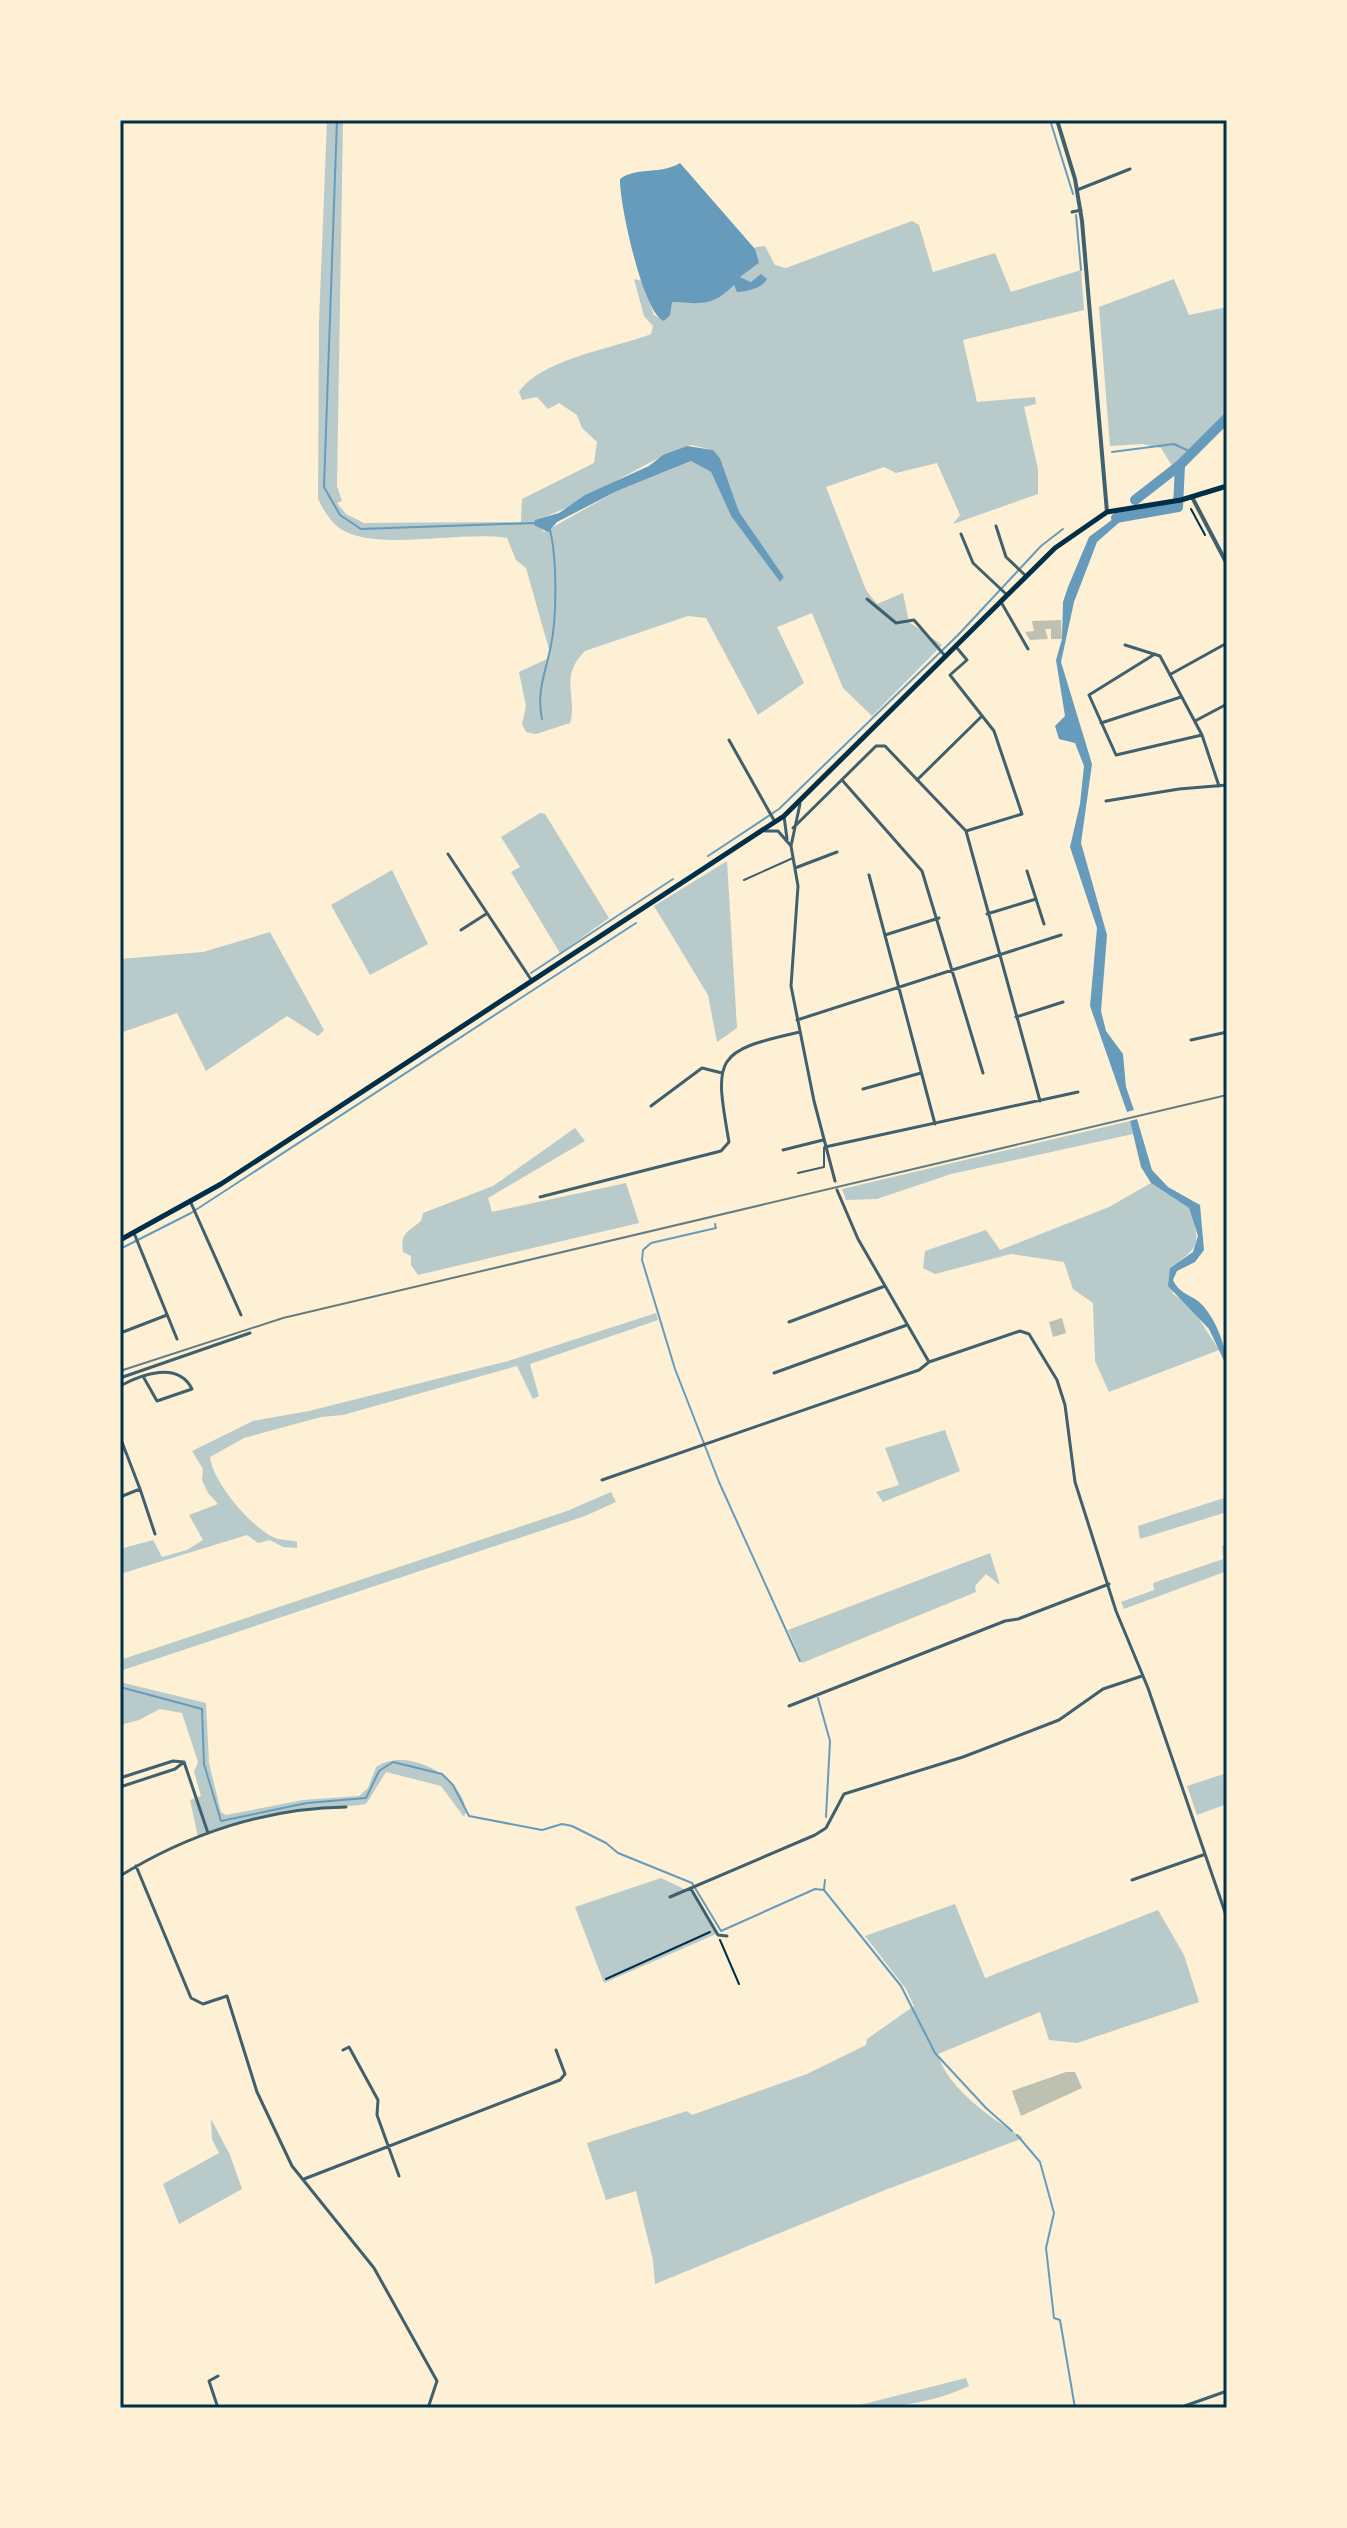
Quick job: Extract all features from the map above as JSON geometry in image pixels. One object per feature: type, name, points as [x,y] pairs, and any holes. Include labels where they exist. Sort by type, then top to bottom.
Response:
[{"type":"main road","points":[[121,1237],[135,1236],[192,1205],[784,816],[800,804],[944,655],[958,650],[1001,602],[1003,592],[1022,572],[1072,533],[1107,512],[1173,502],[1227,486]]},
{"type":"street","points":[[1057,120],[1081,210],[1107,512]]},
{"type":"street","points":[[1077,190],[1130,169]]},
{"type":"street","points":[[1072,212],[1081,210]]},
{"type":"street","points":[[1192,497],[1227,564]]},
{"type":"street","points":[[996,526],[1006,557],[1022,572]]},
{"type":"street","points":[[961,534],[973,563],[1003,592]]},
{"type":"street","points":[[867,599],[896,623],[914,620],[944,655]]},
{"type":"street","points":[[1001,602],[1028,649]]},
{"type":"street","points":[[1170,675],[1227,643]]},
{"type":"street","points":[[1125,645],[1160,656],[1202,735],[1219,786]]},
{"type":"street","points":[[958,650],[967,660],[950,675],[994,731],[1022,814],[966,831]]},
{"type":"street","points":[[1155,654],[1089,695],[1116,755],[1202,735]]},
{"type":"street","points":[[1101,723],[1181,697]]},
{"type":"street","points":[[1195,721],[1227,704]]},
{"type":"street","points":[[917,780],[981,717]]},
{"type":"street","points":[[729,740],[774,820]]},
{"type":"street","points":[[793,828],[876,746],[885,746],[966,831],[1040,1101]]},
{"type":"street","points":[[841,780],[917,863],[939,918],[983,1073]]},
{"type":"street","points":[[1106,801],[1227,785]]},
{"type":"street","points":[[789,844],[800,804]]},
{"type":"street","points":[[793,828],[790,818],[784,816],[798,886],[791,986],[823,1140],[835,1181]]},
{"type":"street","points":[[762,831],[778,831],[789,844]]},
{"type":"street","points":[[795,868],[837,852]]},
{"type":"street","points":[[448,854],[532,981]]},
{"type":"street","points":[[1027,871],[1044,924]]},
{"type":"street","points":[[869,875],[935,1124]]},
{"type":"street","points":[[987,914],[1036,899]]},
{"type":"street","points":[[461,930],[486,914]]},
{"type":"street","points":[[885,935],[939,918]]},
{"type":"street","points":[[797,1020],[1061,935]]},
{"type":"street","points":[[1016,1017],[1063,1002]]},
{"type":"street","points":[[540,1197],[721,1151],[729,1142],[721,1103],[722,1073],[727,1060],[745,1045],[800,1032]]},
{"type":"street","points":[[1191,1040],[1227,1032]]},
{"type":"street","points":[[651,1106],[702,1068],[722,1073]]},
{"type":"street","points":[[863,1089],[921,1073]]},
{"type":"street","points":[[825,1147],[1078,1092]]},
{"type":"street","points":[[783,1150],[823,1140]]},
{"type":"street","points":[[837,1190],[852,1228],[929,1362]]},
{"type":"street","points":[[192,1205],[241,1315]]},
{"type":"street","points":[[135,1236],[177,1339]]},
{"type":"street","points":[[789,1322],[885,1286]]},
{"type":"street","points":[[123,1332],[167,1315]]},
{"type":"street","points":[[774,1373],[907,1325]]},
{"type":"street","points":[[602,1480],[919,1370],[929,1362],[1013,1331],[1029,1334],[1048,1363],[1065,1405],[1075,1482],[1227,1918]]},
{"type":"street","points":[[120,1378],[250,1333]]},
{"type":"street","points":[[120,1386],[144,1378],[174,1372],[192,1389],[157,1401],[144,1378]]},
{"type":"street","points":[[120,1437],[155,1534]]},
{"type":"street","points":[[120,1497],[140,1489]]},
{"type":"street","points":[[789,1706],[1005,1621],[1018,1619],[1109,1584]]},
{"type":"street","points":[[670,1897],[815,1835],[826,1828],[844,1794],[963,1757],[1059,1720],[1103,1689],[1143,1676]]},
{"type":"street","points":[[120,1778],[173,1761],[184,1762]]},
{"type":"street","points":[[120,1787],[175,1769],[184,1762]]},
{"type":"street","points":[[184,1762],[208,1833]]},
{"type":"street","points":[[120,1876],[208,1833],[270,1815],[346,1807]]},
{"type":"street","points":[[1132,1880],[1203,1855]]},
{"type":"street","points":[[136,1866],[191,1998],[203,2004],[227,1996],[273,2130],[292,2166],[374,2268],[437,2381],[428,2408]]},
{"type":"street","points":[[694,1887],[718,1935],[727,1936]]},
{"type":"street","points":[[343,2050],[349,2047],[378,2100],[377,2115],[399,2176]]},
{"type":"street","points":[[304,2179],[560,2080],[565,2074],[556,2050]]},
{"type":"street","points":[[218,2376],[209,2381],[218,2408]]},
{"type":"street","points":[[1179,2408],[1227,2391]]},
{"type":"lane","points":[[744,880],[794,858]]},
{"type":"lane","points":[[798,1173],[824,1167],[825,1147]]},
{"type":"path","points":[[606,1979],[715,1930]]},
{"type":"path","points":[[718,1935],[739,1984]]},
{"type":"shaded area","points":[[327,120],[343,120],[337,486],[342,501],[337,503],[346,514],[364,523],[521,522],[522,499],[594,463],[597,442],[582,428],[577,415],[559,403],[548,409],[537,397],[522,400],[519,392],[530,380],[561,363],[651,334],[653,326],[644,316],[634,279],[642,281],[654,315],[664,321],[672,302],[712,301],[735,284],[736,288],[751,282],[740,277],[759,263],[753,251],[756,247],[765,246],[775,265],[786,268],[912,221],[919,225],[933,272],[995,253],[1011,292],[1081,270],[1084,310],[963,340],[977,402],[1035,397],[1036,404],[1024,407],[1038,469],[1038,494],[953,524],[960,515],[937,463],[896,473],[884,467],[826,487],[866,590],[877,604],[903,593],[909,622],[942,645],[872,716],[843,688],[812,613],[777,627],[804,683],[758,715],[706,618],[688,616],[585,651],[572,670],[570,679],[570,723],[536,734],[526,732],[522,724],[526,706],[519,672],[549,658],[550,653],[526,568],[516,560],[507,538],[381,540],[362,537],[337,526],[320,504],[319,322]],"holes":[[[691,445],[713,450],[720,458],[739,513],[784,577],[780,582],[731,516],[711,472],[691,461],[617,491],[544,532],[536,520],[575,504],[632,472]]]},
{"type":"shaded area","points":[[1174,279],[1189,315],[1227,307],[1227,411],[1177,465],[1133,498],[1172,466],[1161,448],[1142,444],[1110,446],[1099,307]]},
{"type":"shaded area","points":[[540,813],[545,814],[609,918],[560,953],[511,872],[520,867],[501,837]]},
{"type":"shaded area","points":[[727,861],[737,1028],[717,1042],[708,995],[654,906]]},
{"type":"shaded area","points":[[392,870],[428,944],[370,975],[331,905]]},
{"type":"shaded area","points":[[270,932],[324,1030],[318,1036],[287,1016],[206,1071],[177,1013],[120,1033],[120,959],[203,952]]},
{"type":"shaded area","points":[[1130,1121],[1133,1134],[951,1174],[877,1199],[846,1200],[842,1189]]},
{"type":"shaded area","points":[[575,1128],[585,1141],[488,1198],[492,1212],[626,1183],[639,1223],[418,1275],[411,1265],[411,1256],[403,1252],[403,1241],[406,1234],[421,1221],[423,1213],[493,1186]]},
{"type":"shaded area","points":[[1151,1183],[1189,1208],[1196,1243],[1170,1268],[1173,1294],[1190,1305],[1219,1350],[1109,1392],[1095,1361],[1093,1303],[1073,1289],[1064,1262],[1011,1254],[935,1274],[923,1268],[925,1251],[986,1230],[1000,1250],[1109,1207]]},
{"type":"shaded area","points":[[656,1313],[658,1320],[530,1364],[539,1396],[533,1399],[517,1366],[343,1415],[321,1417],[244,1438],[210,1457],[212,1467],[246,1516],[268,1534],[297,1542],[297,1548],[283,1547],[270,1540],[258,1543],[247,1535],[120,1574],[120,1549],[153,1540],[162,1557],[187,1550],[203,1540],[189,1515],[218,1504],[208,1493],[202,1480],[203,1469],[192,1451],[253,1421],[309,1411],[508,1361]]},
{"type":"shaded area","points":[[945,1430],[960,1471],[883,1502],[876,1492],[899,1485],[885,1448]]},
{"type":"shaded area","points":[[611,1492],[616,1502],[585,1516],[120,1671],[120,1660],[567,1511]]},
{"type":"shaded area","points":[[1227,1497],[1227,1512],[1140,1539],[1138,1526]]},
{"type":"shaded area","points":[[1227,1543],[1227,1571],[1124,1609],[1121,1602],[1154,1590],[1153,1583],[1223,1559],[1222,1546]]},
{"type":"shaded area","points":[[990,1553],[1000,1585],[986,1574],[975,1586],[976,1592],[802,1663],[788,1630]]},
{"type":"shaded area","points":[[120,1682],[206,1703],[209,1763],[221,1812],[226,1815],[303,1800],[359,1796],[368,1788],[376,1767],[389,1761],[403,1760],[432,1768],[444,1776],[463,1799],[466,1812],[464,1817],[441,1786],[386,1772],[366,1804],[276,1814],[198,1837],[190,1800],[201,1796],[194,1772],[198,1762],[182,1713],[160,1709],[139,1720],[120,1725]]},
{"type":"shaded area","points":[[1227,1773],[1227,1804],[1197,1815],[1187,1786]]},
{"type":"shaded area","points":[[661,1878],[686,1890],[692,1888],[716,1934],[604,1983],[575,1907]]},
{"type":"shaded area","points":[[955,1904],[985,1978],[1158,1910],[1184,1955],[1199,2002],[1077,2043],[1049,2040],[1040,2012],[938,2054],[943,2067],[961,2091],[986,2113],[1023,2138],[885,2190],[655,2284],[653,2260],[636,2191],[606,2200],[587,2143],[687,2111],[692,2115],[807,2074],[866,2045],[867,2039],[914,2006],[906,1989],[865,1936]]},
{"type":"shaded area","points":[[211,2119],[230,2155],[242,2189],[179,2224],[163,2184],[219,2153],[212,2139]]},
{"type":"shaded area","points":[[966,2378],[969,2386],[925,2401],[848,2408]]},
{"type":"water","points":[[680,163],[755,249],[759,263],[740,277],[751,282],[761,274],[767,279],[758,287],[745,291],[737,292],[734,285],[712,301],[672,302],[670,315],[664,321],[656,314],[641,279],[628,232],[620,179]]},
{"type":"water","points":[[687,446],[713,450],[720,458],[739,512],[784,577],[780,582],[731,516],[711,472],[691,461],[617,491],[557,522],[548,532],[534,525],[535,520],[559,513],[585,495]]},
{"type":"water","points":[[1130,513],[1097,542],[1074,602],[1061,662],[1092,764],[1081,843],[1107,935],[1101,1011],[1106,1031],[1123,1054],[1126,1087],[1134,1110],[1127,1112],[1090,1006],[1097,928],[1070,847],[1080,804],[1084,766],[1075,743],[1059,739],[1055,726],[1065,716],[1056,660],[1062,639],[1063,602],[1068,587],[1089,537],[1117,516]]},
{"type":"water","points":[[1137,1119],[1152,1170],[1168,1187],[1200,1205],[1204,1250],[1195,1262],[1177,1271],[1173,1280],[1180,1290],[1204,1307],[1214,1322],[1222,1341],[1227,1367],[1209,1329],[1168,1286],[1170,1268],[1193,1252],[1198,1236],[1189,1208],[1151,1183],[1141,1167],[1130,1121]]},
{"type":"building","points":[[1061,620],[1062,639],[1051,639],[1051,629],[1045,629],[1048,639],[1030,640],[1025,632],[1034,631],[1032,621]]},
{"type":"building","points":[[1062,1318],[1066,1333],[1053,1337],[1049,1322]]},
{"type":"building","points":[[1066,2072],[1075,2072],[1082,2088],[1021,2116],[1012,2091]]},
{"type":"waterway","points":[[337,120],[324,487],[340,515],[361,529],[535,523]]},
{"type":"waterway","points":[[1050,120],[1073,194]]},
{"type":"waterway","points":[[1076,215],[1081,270]]},
{"type":"waterway","points":[[1135,500],[1180,465],[1227,418]]},
{"type":"waterway","points":[[1112,452],[1174,444],[1191,452]]},
{"type":"waterway","points":[[1116,518],[1178,507],[1180,465]]},
{"type":"waterway","points":[[708,856],[779,809],[958,635],[1041,546],[1063,529]]},
{"type":"waterway","points":[[542,719],[541,690],[553,633],[555,604],[550,530]]},
{"type":"waterway","points":[[531,973],[673,879]]},
{"type":"waterway","points":[[120,1249],[191,1213],[636,923]]},
{"type":"waterway","points":[[715,1224],[716,1228],[651,1243],[643,1250],[642,1260],[675,1369],[719,1482],[800,1661]]},
{"type":"waterway","points":[[120,1687],[202,1709],[204,1764],[221,1821],[307,1803],[366,1798],[379,1771],[393,1762],[442,1774],[453,1785],[469,1816],[542,1830],[562,1824],[572,1826],[606,1843],[618,1853],[692,1883],[721,1931],[815,1889],[824,1890],[901,1986],[935,2053],[1012,2131]]},
{"type":"waterway","points":[[818,1698],[830,1741],[826,1817]]},
{"type":"waterway","points":[[824,1889],[825,1880]]},
{"type":"waterway","points":[[1017,2135],[1040,2162],[1054,2213],[1046,2248],[1054,2318],[1060,2320],[1075,2408]]},
{"type":"railway","points":[[120,1371],[283,1318],[1227,1095]]}]
